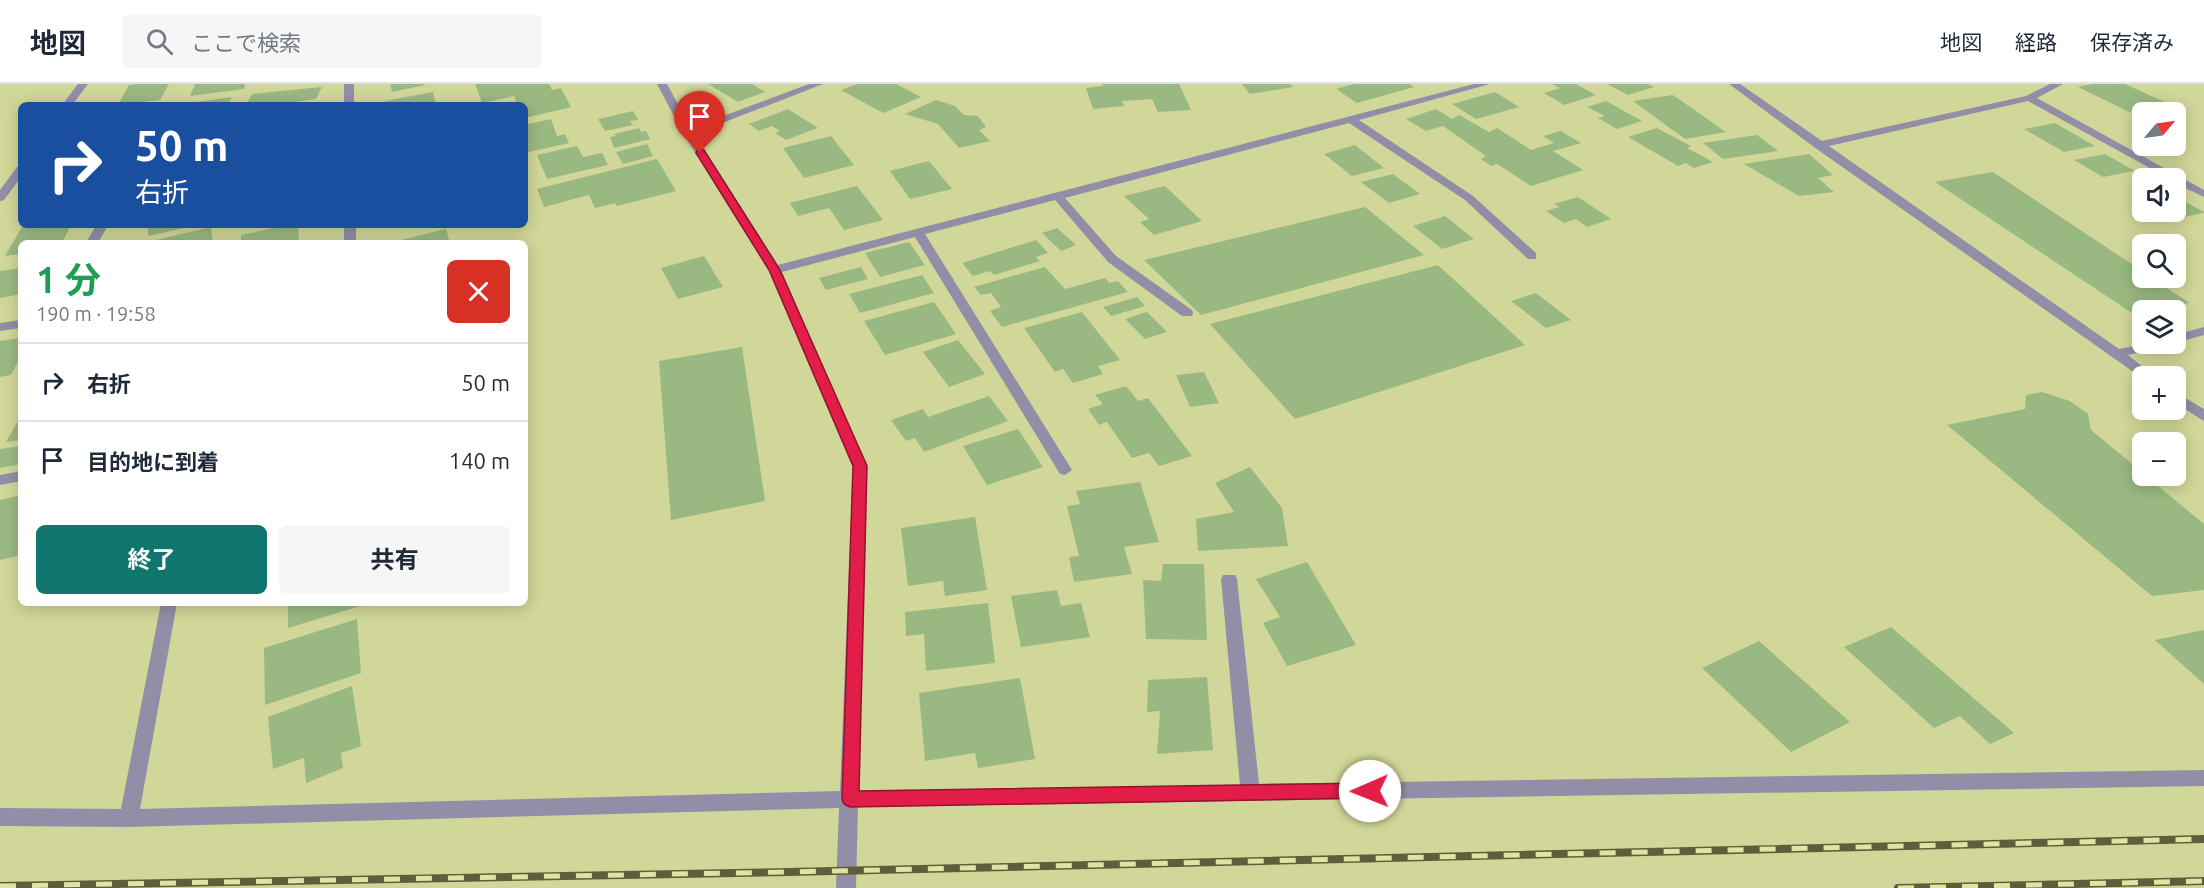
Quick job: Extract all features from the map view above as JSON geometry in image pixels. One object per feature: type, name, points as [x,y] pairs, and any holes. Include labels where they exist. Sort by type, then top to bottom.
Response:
[{"type":"street","points":[[69,102],[83,84]]},
{"type":"street","points":[[349,84],[349,102]]},
{"type":"street","points":[[662,84],[688,133],[775,270],[860,466],[846,888]]},
{"type":"street","points":[[688,133],[818,84]]},
{"type":"street","points":[[775,270],[1485,84]]},
{"type":"street","points":[[1734,84],[2134,366]]},
{"type":"street","points":[[1818,145],[2029,98],[2058,84]]},
{"type":"street","points":[[2029,98],[2157,168]]},
{"type":"street","points":[[1350,119],[1469,198],[1532,256]]},
{"type":"street","points":[[0,198],[18,173]]},
{"type":"street","points":[[2186,184],[2204,195]]},
{"type":"street","points":[[1057,196],[1112,259],[1187,313]]},
{"type":"street","points":[[918,233],[1065,470]]},
{"type":"street","points":[[0,327],[18,324]]},
{"type":"street","points":[[2186,336],[2204,331]]},
{"type":"street","points":[[2117,354],[2132,350]]},
{"type":"street","points":[[2186,404],[2204,416]]},
{"type":"street","points":[[0,480],[18,477]]},
{"type":"street","points":[[1229,579],[1250,792]]},
{"type":"street","points":[[129,818],[168,606]]},
{"type":"street","points":[[0,817],[129,818],[850,799],[2204,778]]},
{"type":"building","points":[[169,84],[160,100],[120,102],[129,85]]},
{"type":"building","points":[[195,84],[245,84],[244,89],[190,96]]},
{"type":"building","points":[[390,84],[425,84],[425,85],[392,92]]},
{"type":"building","points":[[475,84],[549,84],[552,90],[561,88],[571,107],[528,117],[528,102],[517,102],[514,96],[482,102]]},
{"type":"building","points":[[708,84],[752,84],[765,92],[738,102]]},
{"type":"building","points":[[857,84],[896,84],[921,97],[883,113],[841,90]]},
{"type":"building","points":[[1102,84],[1179,84],[1191,110],[1158,112],[1152,99],[1122,101],[1124,106],[1093,109],[1086,88],[1103,86]]},
{"type":"building","points":[[1242,84],[1290,84],[1293,87],[1250,94]]},
{"type":"building","points":[[1354,84],[1409,84],[1414,87],[1357,103],[1336,89]]},
{"type":"building","points":[[1552,84],[1576,84],[1596,95],[1564,105],[1544,93],[1560,88]]},
{"type":"building","points":[[1607,84],[1648,84],[1654,87],[1628,95]]},
{"type":"building","points":[[2092,84],[2125,84],[2165,102],[2132,102],[2132,111],[2129,112],[2078,87]]},
{"type":"building","points":[[322,87],[316,99],[296,102],[248,102],[252,94]]},
{"type":"building","points":[[433,92],[435,102],[385,102]]},
{"type":"building","points":[[1495,92],[1519,107],[1476,119],[1452,104]]},
{"type":"building","points":[[1673,95],[1726,132],[1685,139],[1633,101]]},
{"type":"building","points":[[232,97],[230,102],[195,102]]},
{"type":"building","points":[[936,100],[955,106],[964,115],[978,116],[986,127],[979,130],[990,141],[959,148],[938,124],[905,114]]},
{"type":"building","points":[[1606,101],[1642,121],[1617,129],[1598,118],[1605,116],[1587,107]]},
{"type":"building","points":[[788,109],[818,128],[786,140],[775,133],[780,131],[772,126],[759,131],[749,124]]},
{"type":"building","points":[[1436,109],[1452,119],[1459,115],[1489,132],[1497,128],[1531,150],[1554,143],[1543,136],[1561,131],[1581,143],[1553,151],[1583,170],[1531,186],[1497,164],[1491,166],[1481,159],[1486,156],[1443,126],[1426,131],[1406,119]]},
{"type":"building","points":[[633,111],[638,120],[630,121],[633,125],[605,131],[598,119]]},
{"type":"building","points":[[551,119],[557,136],[565,134],[569,143],[528,152],[528,124]]},
{"type":"building","points":[[2055,123],[2095,146],[2064,152],[2024,129]]},
{"type":"building","points":[[639,128],[641,132],[646,131],[650,139],[614,148],[610,137]]},
{"type":"building","points":[[1657,128],[1691,146],[1687,148],[1713,162],[1694,168],[1686,163],[1678,166],[1628,137]]},
{"type":"building","points":[[1757,135],[1778,151],[1723,159],[1703,143]]},
{"type":"building","points":[[831,136],[854,165],[804,178],[783,148]]},
{"type":"building","points":[[647,144],[653,156],[623,164],[616,152]]},
{"type":"building","points":[[1355,145],[1384,168],[1352,176],[1324,154]]},
{"type":"building","points":[[577,146],[583,157],[602,153],[608,165],[547,179],[537,155]]},
{"type":"building","points":[[1809,154],[1833,175],[1818,178],[1834,192],[1799,196],[1744,164]]},
{"type":"building","points":[[2105,154],[2132,169],[2132,172],[2103,177],[2074,160]]},
{"type":"building","points":[[657,159],[676,191],[617,206],[615,203],[595,208],[589,195],[544,207],[537,189]]},
{"type":"building","points":[[929,161],[952,189],[910,199],[890,171]]},
{"type":"building","points":[[1993,172],[2132,264],[2132,288],[2167,288],[2185,300],[2132,300],[2132,313],[1935,182]]},
{"type":"building","points":[[1393,174],[1420,194],[1389,203],[1361,182]]},
{"type":"building","points":[[857,186],[883,220],[844,230],[829,208],[798,216],[790,203]]},
{"type":"building","points":[[1165,186],[1202,221],[1154,235],[1140,222],[1149,219],[1124,196]]},
{"type":"building","points":[[1578,197],[1611,219],[1587,227],[1576,219],[1564,223],[1546,211],[1559,207],[1554,204]]},
{"type":"building","points":[[2186,202],[2204,212],[2186,216]]},
{"type":"building","points":[[1365,207],[1424,255],[1201,315],[1144,260]]},
{"type":"building","points":[[1445,216],[1474,239],[1442,249],[1413,226]]},
{"type":"building","points":[[21,228],[70,228],[64,240],[18,240],[18,254],[5,256]]},
{"type":"building","points":[[148,228],[184,228],[148,236]]},
{"type":"building","points":[[211,228],[213,240],[156,240]]},
{"type":"building","points":[[275,228],[298,228],[299,240],[241,240],[241,235]]},
{"type":"building","points":[[1057,228],[1076,245],[1061,251],[1042,233]]},
{"type":"building","points":[[446,229],[449,240],[402,240]]},
{"type":"building","points":[[1036,240],[1048,253],[1036,257],[1040,261],[994,275],[990,271],[973,276],[962,263]]},
{"type":"building","points":[[909,242],[925,265],[880,277],[865,253]]},
{"type":"building","points":[[704,256],[723,287],[678,299],[661,268]]},
{"type":"building","points":[[1438,265],[1525,345],[1295,419],[1210,324]]},
{"type":"building","points":[[861,267],[868,279],[826,290],[819,278]]},
{"type":"building","points":[[1045,267],[1065,289],[1105,278],[1109,283],[1118,281],[1128,292],[1002,327],[990,311],[1001,307],[991,293],[981,295],[974,287]]},
{"type":"building","points":[[18,268],[18,295],[0,298],[0,271]]},
{"type":"building","points":[[922,275],[934,293],[860,313],[849,294]]},
{"type":"building","points":[[1536,293],[1571,320],[1546,328],[1511,301]]},
{"type":"building","points":[[1137,297],[1145,306],[1111,316],[1103,307]]},
{"type":"building","points":[[934,302],[956,334],[885,355],[864,321]]},
{"type":"building","points":[[1082,312],[1120,360],[1098,366],[1103,374],[1073,383],[1063,369],[1055,372],[1024,328]]},
{"type":"building","points":[[1147,312],[1167,332],[1145,339],[1125,319]]},
{"type":"building","points":[[18,338],[18,361],[11,375],[0,377],[0,341]]},
{"type":"building","points":[[958,340],[985,374],[949,387],[923,352]]},
{"type":"building","points":[[742,347],[765,501],[671,520],[659,361]]},
{"type":"building","points":[[1204,372],[1219,403],[1190,407],[1176,375]]},
{"type":"building","points":[[1126,386],[1138,401],[1148,398],[1192,456],[1159,466],[1149,453],[1132,458],[1107,422],[1099,425],[1088,409],[1103,404],[1095,395]]},
{"type":"building","points":[[2042,392],[2070,401],[2088,414],[2091,430],[2132,464],[2132,486],[2158,486],[2204,524],[2204,590],[2152,596],[1947,425],[2025,409],[2026,395]]},
{"type":"building","points":[[989,396],[1008,421],[924,452],[915,438],[906,441],[891,420],[923,409],[928,417]]},
{"type":"building","points":[[18,421],[18,440],[6,442]]},
{"type":"building","points":[[1018,429],[1043,467],[987,485],[963,446]]},
{"type":"building","points":[[18,446],[18,465],[0,468],[0,449]]},
{"type":"building","points":[[1250,467],[1282,508],[1288,546],[1198,551],[1196,519],[1234,512],[1215,483]]},
{"type":"building","points":[[1140,482],[1159,542],[1124,547],[1132,574],[1074,582],[1069,557],[1079,556],[1067,506],[1080,504],[1076,491]]},
{"type":"building","points":[[18,496],[18,556],[0,560],[0,500]]},
{"type":"building","points":[[975,517],[987,590],[945,596],[943,581],[908,586],[901,528]]},
{"type":"building","points":[[1307,562],[1356,645],[1287,666],[1263,623],[1280,617],[1256,579]]},
{"type":"building","points":[[1163,564],[1204,564],[1207,640],[1146,639],[1143,580],[1161,581]]},
{"type":"building","points":[[1057,590],[1061,606],[1081,603],[1090,637],[1021,647],[1011,596]]},
{"type":"building","points":[[988,603],[995,663],[926,671],[924,634],[906,636],[905,612]]},
{"type":"building","points":[[288,606],[360,606],[288,628]]},
{"type":"building","points":[[357,619],[361,673],[265,705],[264,648]]},
{"type":"building","points":[[1891,627],[2014,733],[1990,744],[1960,716],[1934,728],[1844,647]]},
{"type":"building","points":[[2204,630],[2204,684],[2155,640]]},
{"type":"building","points":[[1759,641],[1850,722],[1791,752],[1702,668]]},
{"type":"building","points":[[1207,677],[1213,750],[1157,754],[1160,711],[1147,712],[1148,680]]},
{"type":"building","points":[[1020,678],[1035,759],[978,768],[975,753],[925,761],[919,693]]},
{"type":"building","points":[[352,686],[361,746],[341,753],[343,768],[306,783],[304,758],[273,769],[268,717]]},
{"type":"railway","points":[[0,886],[789,872],[2204,839]]},
{"type":"railway","points":[[1898,888],[2204,881]]},
{"type":"route","points":[[700,153],[775,270],[860,466],[850,799],[1370,791]]}]
